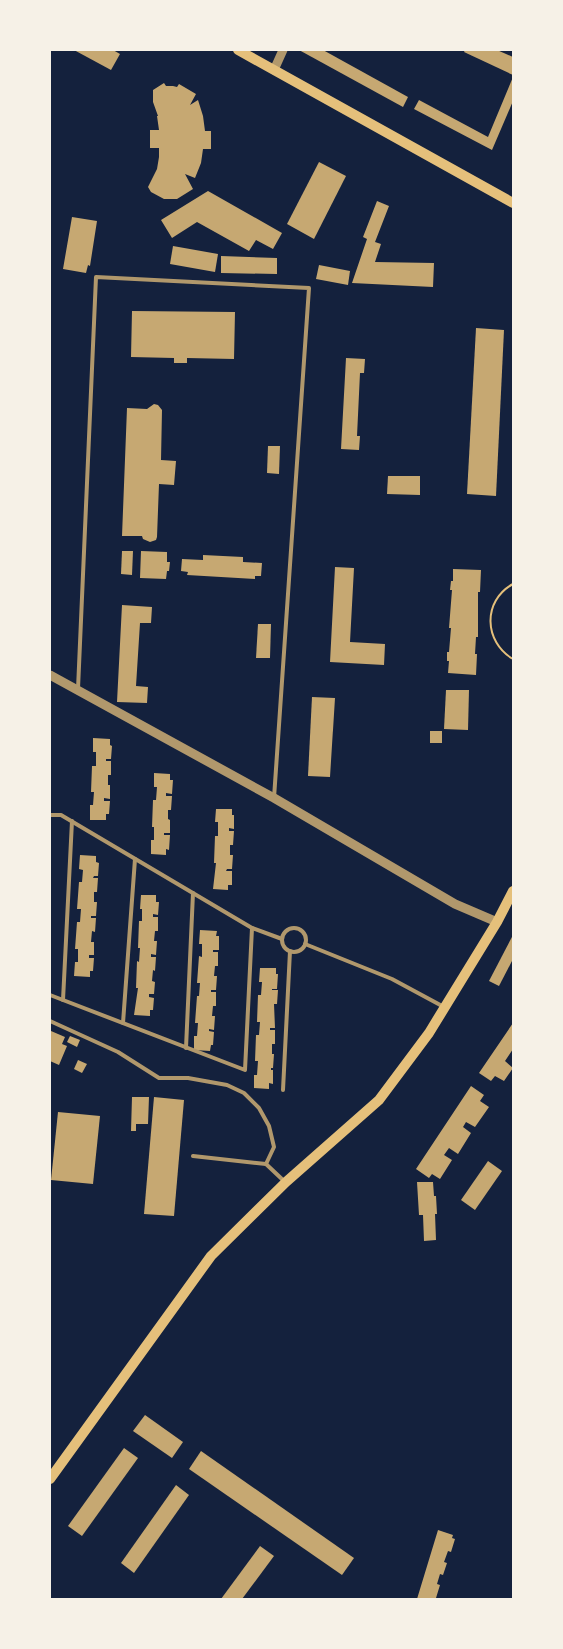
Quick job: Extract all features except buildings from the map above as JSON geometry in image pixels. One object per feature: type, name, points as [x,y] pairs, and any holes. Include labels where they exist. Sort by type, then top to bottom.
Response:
[{"type":"main road","points":[[238,50],[513,203]]},
{"type":"main road","points":[[50,1479],[211,1256],[286,1182],[379,1100],[428,1033],[497,922],[513,891]]},
{"type":"street","points":[[274,70],[283,50]]},
{"type":"street","points":[[50,675],[274,798],[455,904],[497,922]]},
{"type":"lane","points":[[78,691],[96,277],[309,288],[274,798]]},
{"type":"lane","points":[[50,815],[61,815],[252,928],[282,939]]},
{"type":"lane","points":[[63,1000],[72,821]]},
{"type":"lane","points":[[123,1023],[135,859]]},
{"type":"lane","points":[[186,1048],[194,893]]},
{"type":"lane","points":[[50,995],[245,1070],[252,928]]},
{"type":"lane","points":[[296,928],[304,932],[306,937],[305,944],[302,950],[298,952],[290,951],[285,948],[282,939],[286,931],[296,928]]},
{"type":"lane","points":[[305,944],[392,979],[444,1007]]},
{"type":"lane","points":[[283,1090],[290,951]]},
{"type":"lane","points":[[50,1021],[118,1052],[159,1078],[188,1078],[227,1085],[244,1093],[262,1112],[272,1137],[274,1147],[266,1164]]},
{"type":"lane","points":[[193,1156],[266,1164],[286,1182]]},
{"type":"path","points":[[513,584],[503,591],[498,598],[491,614],[490,622],[491,631],[499,647],[513,659]]}]
